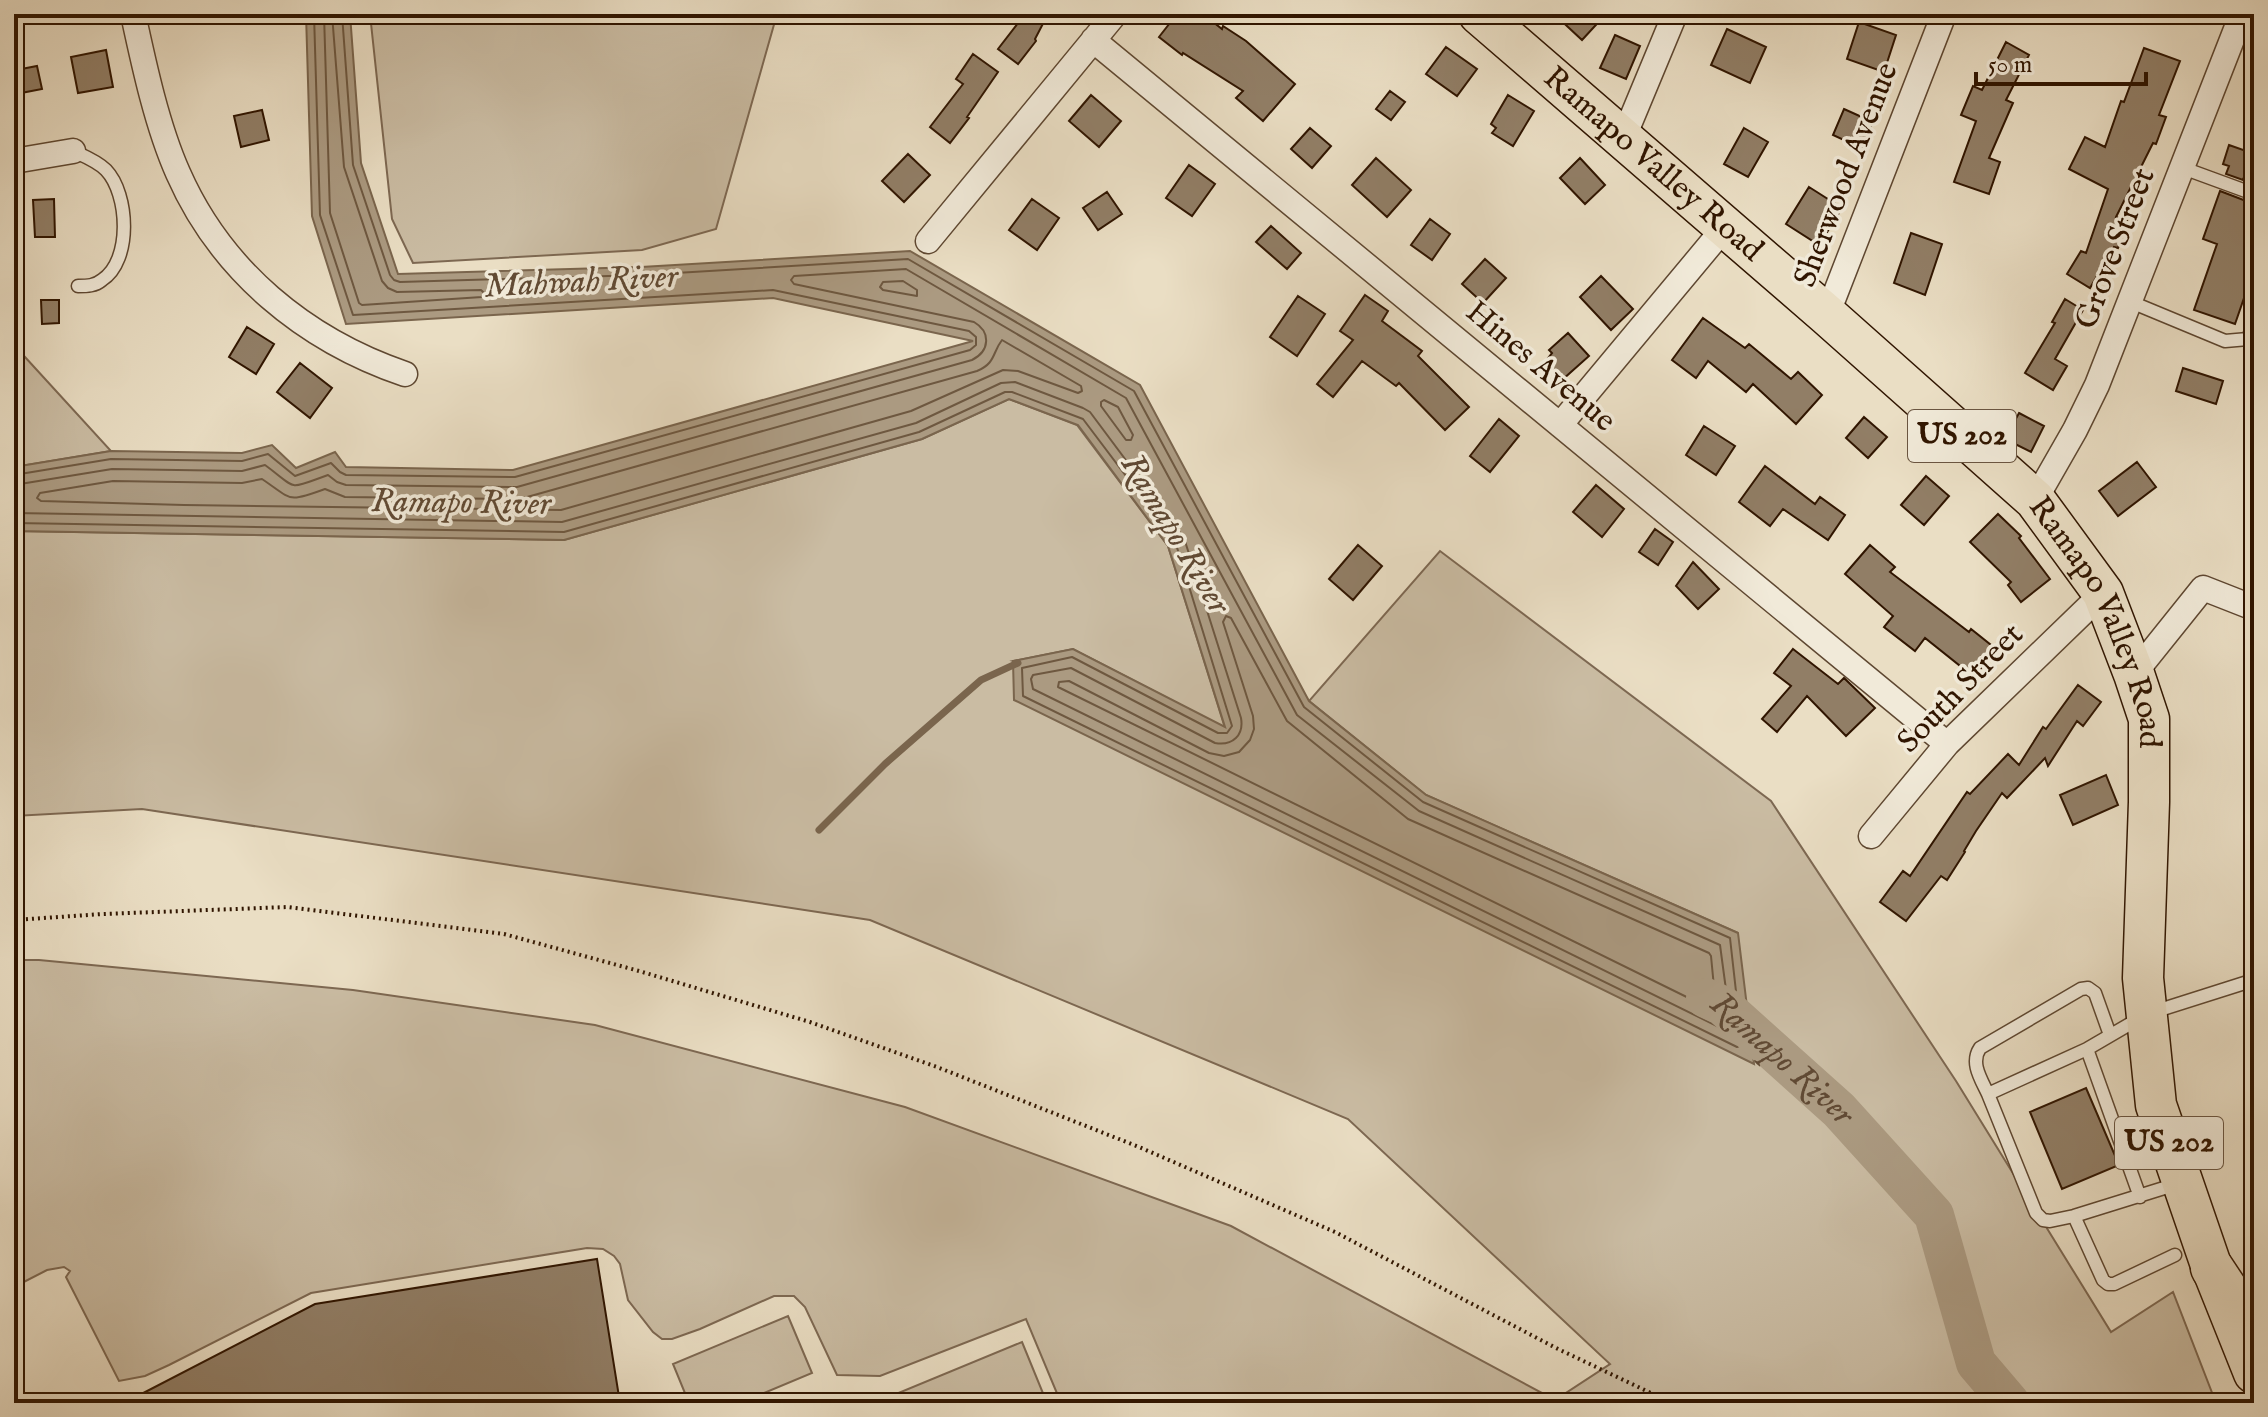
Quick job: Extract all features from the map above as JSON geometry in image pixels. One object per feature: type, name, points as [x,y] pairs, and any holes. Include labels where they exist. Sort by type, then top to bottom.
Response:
[{"type":"highway","points":[[2194,1261],[2254,1331]]},
{"type":"main road","name":"Ramapo Valley Road","points":[[1479,14],[2035,500],[2103,593],[2149,719],[2143,978],[2156,1105],[2183,1182],[2194,1261],[2254,1373]]},
{"type":"street","points":[[133,14],[164,138],[178,174],[202,219],[235,264],[263,293],[298,321],[336,345],[382,367],[405,374]]},
{"type":"street","points":[[928,241],[1115,14]]},
{"type":"street","points":[[1623,139],[1675,14]]},
{"type":"street","name":"Sherwood Avenue","points":[[1827,315],[1944,14]]},
{"type":"street","name":"Grove Street","points":[[2035,500],[2092,396],[2242,14]]},
{"type":"street","name":"Hines Avenue","points":[[1093,40],[1947,744]]},
{"type":"street","points":[[14,161],[73,151]]},
{"type":"street","points":[[1560,425],[1725,227]]},
{"type":"street","points":[[2134,674],[2203,588],[2254,608]]},
{"type":"street","name":"South Street","points":[[1871,836],[1947,744],[2103,593]]},
{"type":"lane","points":[[73,151],[107,171],[118,190],[124,233],[121,251],[112,271],[103,280],[78,286]]},
{"type":"lane","points":[[2183,168],[2254,194]]},
{"type":"lane","points":[[2131,302],[2225,341],[2248,339],[2254,322]]},
{"type":"lane","points":[[1988,1094],[2087,1049],[2147,1014],[2254,980]]},
{"type":"lane","points":[[2110,1035],[2095,993],[2088,988],[2081,989],[1980,1048],[1975,1055],[1975,1063],[2036,1213],[2043,1220],[2050,1221],[2074,1216],[2183,1182]]},
{"type":"lane","points":[[2087,1049],[2140,1197]]},
{"type":"lane","points":[[2074,1216],[2103,1280],[2108,1284],[2194,1261]]},
{"type":"path","points":[[14,920],[288,907],[504,934],[639,971],[824,1027],[937,1067],[1139,1147],[1335,1232],[1556,1348],[1672,1403]]},
{"type":"shaded area","points":[[370,14],[777,14],[716,229],[642,250],[413,263],[392,219]]},
{"type":"shaded area","points":[[14,345],[111,451],[14,467]]},
{"type":"shaded area","points":[[1009,399],[1077,425],[1168,546],[1225,728],[1073,649],[1013,661],[1738,933],[1426,795],[1309,701],[1440,551],[1771,801],[1956,1081],[2111,1332],[2173,1292],[2216,1403],[1061,1403],[1026,1319],[880,1376],[837,1375],[805,1307],[794,1296],[774,1296],[700,1329],[672,1339],[662,1339],[628,1300],[620,1264],[614,1256],[603,1249],[587,1248],[311,1293],[145,1376],[119,1381],[66,1277],[70,1271],[64,1267],[47,1270],[14,1287],[14,960],[39,960],[353,990],[595,1025],[905,1107],[1231,1226],[1555,1400],[1610,1364],[1348,1119],[870,920],[142,809],[14,816],[14,531],[564,540],[922,439]]},
{"type":"shaded area","points":[[788,1316],[812,1373],[740,1403],[689,1403],[673,1364]]},
{"type":"shaded area","points":[[1022,1342],[1047,1403],[879,1401]]},
{"type":"water","name":"Mahwah River","points":[[306,14],[350,14],[361,163],[398,274],[641,267],[910,251],[1140,385],[1309,701],[1426,795],[1738,933],[1754,1064],[1014,700],[1013,661],[1073,649],[1225,727],[1168,546],[1078,425],[1009,399],[922,439],[564,540],[14,531],[14,467],[111,451],[242,453],[272,445],[296,468],[335,452],[346,467],[513,470],[973,341],[773,298],[346,324],[312,216]]},
{"type":"building","points":[[1025,14],[1048,14],[1036,41],[1018,64],[998,49]]},
{"type":"building","points":[[1177,14],[1203,14],[1222,29],[1223,26],[1246,41],[1295,84],[1263,121],[1236,98],[1243,91],[1182,55],[1159,37]]},
{"type":"building","points":[[1554,14],[1606,14],[1582,40]]},
{"type":"building","points":[[1859,22],[1896,35],[1884,72],[1847,59]]},
{"type":"building","points":[[1727,29],[1766,47],[1750,83],[1711,65]]},
{"type":"building","points":[[1615,35],[1640,46],[1626,79],[1600,68]]},
{"type":"building","points":[[2006,42],[2029,55],[2006,100],[2013,103],[1989,158],[2000,162],[1989,194],[1954,182],[1976,121],[1961,115],[1973,86],[1982,90]]},
{"type":"building","points":[[1446,47],[1477,69],[1457,96],[1426,74]]},
{"type":"building","points":[[2144,48],[2180,61],[2159,115],[2166,117],[2156,144],[2153,143],[2116,217],[2127,221],[2118,248],[2114,247],[2090,288],[2067,274],[2081,251],[2086,253],[2108,189],[2069,169],[2085,137],[2105,147]]},
{"type":"building","points":[[106,50],[113,87],[78,93],[71,57]]},
{"type":"building","points":[[973,54],[998,72],[950,143],[930,127],[963,84],[956,79]]},
{"type":"building","points":[[37,66],[42,89],[21,93],[16,70]]},
{"type":"building","points":[[1390,91],[1405,102],[1391,120],[1376,109]]},
{"type":"building","points":[[1091,95],[1121,121],[1099,147],[1069,121]]},
{"type":"building","points":[[1508,95],[1534,111],[1513,146],[1492,133],[1496,128],[1491,124]]},
{"type":"building","points":[[1844,109],[1873,122],[1861,148],[1833,135]]},
{"type":"building","points":[[262,110],[269,140],[241,147],[234,116]]},
{"type":"building","points":[[1310,128],[1331,146],[1312,168],[1291,149]]},
{"type":"building","points":[[1744,128],[1768,142],[1748,177],[1724,164]]},
{"type":"building","points":[[2229,145],[2252,153],[2243,180],[2226,174],[2229,166],[2223,164]]},
{"type":"building","points":[[908,154],[930,175],[904,202],[882,181]]},
{"type":"building","points":[[1376,158],[1411,190],[1387,217],[1352,185]]},
{"type":"building","points":[[1580,158],[1605,185],[1585,204],[1560,178]]},
{"type":"building","points":[[1189,165],[1215,184],[1192,216],[1166,198]]},
{"type":"building","points":[[1809,187],[1842,208],[1819,245],[1786,224]]},
{"type":"building","points":[[2220,191],[2254,204],[2254,269],[2235,324],[2194,310],[2217,244],[2203,239]]},
{"type":"building","points":[[1107,192],[1122,214],[1098,230],[1083,208]]},
{"type":"building","points":[[54,199],[55,237],[35,237],[33,200]]},
{"type":"building","points":[[1032,199],[1059,218],[1037,250],[1009,230]]},
{"type":"building","points":[[1430,219],[1450,234],[1432,260],[1411,245]]},
{"type":"building","points":[[1271,226],[1301,253],[1287,269],[1256,242]]},
{"type":"building","points":[[1911,233],[1942,244],[1925,295],[1894,283]]},
{"type":"building","points":[[1485,259],[1506,278],[1483,303],[1462,284]]},
{"type":"building","points":[[1601,276],[1633,309],[1611,330],[1580,297]]},
{"type":"building","points":[[1365,295],[1388,311],[1382,321],[1422,351],[1418,356],[1469,407],[1445,430],[1399,383],[1396,386],[1362,361],[1333,397],[1317,384],[1353,340],[1340,331]]},
{"type":"building","points":[[1298,296],[1325,314],[1297,356],[1270,337]]},
{"type":"building","points":[[2065,299],[2083,310],[2055,359],[2067,366],[2053,390],[2025,373],[2055,323],[2052,322]]},
{"type":"building","points":[[41,300],[59,300],[59,323],[42,324]]},
{"type":"building","points":[[1703,318],[1745,348],[1749,344],[1791,379],[1798,372],[1822,395],[1796,424],[1753,384],[1746,392],[1708,361],[1696,378],[1672,360]]},
{"type":"building","points":[[247,327],[274,344],[256,374],[229,357]]},
{"type":"building","points":[[1568,333],[1589,356],[1562,380],[1545,362],[1552,353],[1549,350]]},
{"type":"building","points":[[300,363],[332,388],[310,418],[277,392]]},
{"type":"building","points":[[2183,368],[2223,381],[2216,404],[2176,391]]},
{"type":"building","points":[[2019,413],[2044,426],[2031,452],[2005,439]]},
{"type":"building","points":[[1864,417],[1887,437],[1868,458],[1846,438]]},
{"type":"building","points":[[1499,419],[1519,436],[1490,472],[1470,456]]},
{"type":"building","points":[[1704,426],[1735,446],[1716,475],[1686,455]]},
{"type":"building","points":[[2137,462],[2156,487],[2118,516],[2099,491]]},
{"type":"building","points":[[1765,466],[1815,504],[1820,497],[1845,515],[1828,540],[1783,509],[1770,526],[1739,502]]},
{"type":"building","points":[[1926,476],[1949,496],[1924,525],[1901,505]]},
{"type":"building","points":[[1596,485],[1624,509],[1602,537],[1573,512]]},
{"type":"building","points":[[1998,514],[2021,536],[2019,538],[2050,579],[2021,602],[2008,585],[2011,582],[1970,542]]},
{"type":"building","points":[[1655,529],[1673,542],[1658,565],[1639,552]]},
{"type":"building","points":[[1358,545],[1382,566],[1353,600],[1329,579]]},
{"type":"building","points":[[1870,545],[1895,567],[1890,572],[1996,649],[1974,677],[1925,638],[1915,651],[1884,627],[1893,616],[1845,574]]},
{"type":"building","points":[[1693,562],[1719,589],[1698,609],[1676,586]]},
{"type":"building","points":[[1793,649],[1838,684],[1844,678],[1875,708],[1846,736],[1807,696],[1777,732],[1762,719],[1791,686],[1774,673]]},
{"type":"building","points":[[2078,685],[2101,702],[2083,726],[2077,721],[2048,766],[2045,758],[2007,798],[2002,793],[1947,880],[1941,876],[1906,921],[1880,902],[1903,871],[1910,876],[1967,792],[1970,794],[2008,754],[2019,765],[2043,727],[2046,729]]},
{"type":"building","points":[[2106,775],[2118,805],[2073,825],[2060,795]]},
{"type":"building","points":[[2086,1088],[2119,1165],[2062,1189],[2030,1112]]},
{"type":"building","points":[[597,1259],[620,1403],[124,1403],[315,1304]]},
{"type":"waterway","points":[[819,830],[885,764],[981,680],[1018,663]]},
{"type":"waterway","name":"Ramapo River","points":[[1706,998],[1723,1006],[1839,1110],[1934,1215],[1976,1363],[2010,1403]]}]
